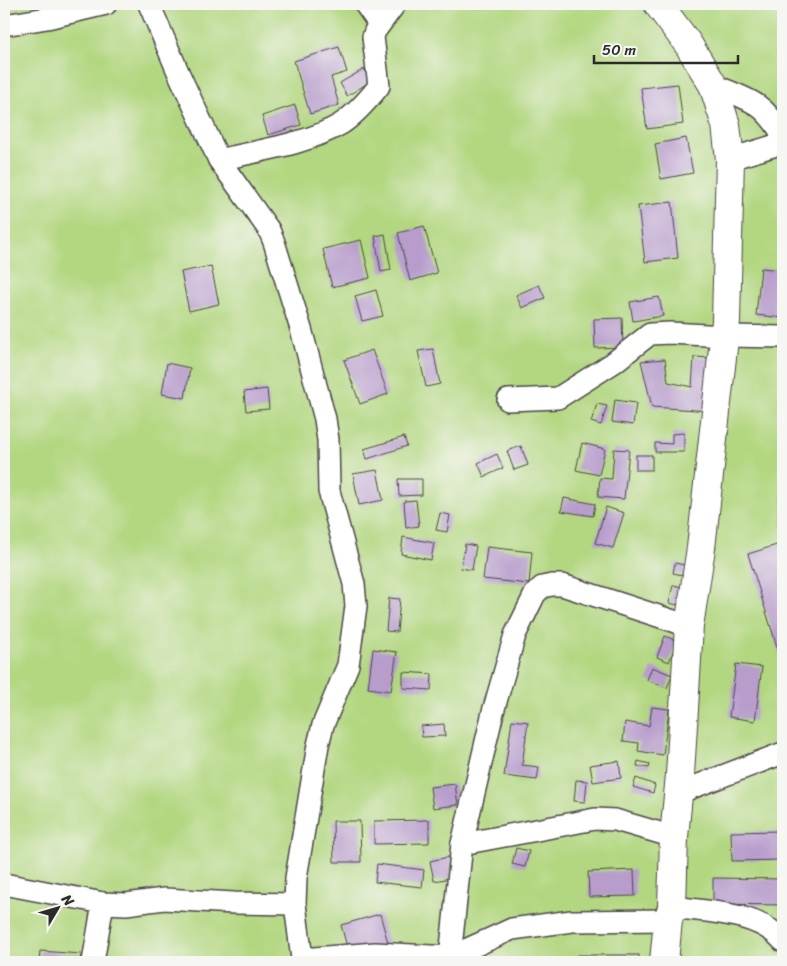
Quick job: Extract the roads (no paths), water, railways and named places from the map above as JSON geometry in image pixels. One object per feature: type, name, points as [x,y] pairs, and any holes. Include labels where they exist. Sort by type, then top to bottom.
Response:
[{"type":"street","points":[[4,26],[106,4]]},
{"type":"street","points":[[148,4],[219,160],[269,230],[274,242],[301,329],[325,419],[328,440],[329,491],[354,584],[356,606],[348,665],[323,725],[318,744],[296,878],[295,904],[302,961],[375,953],[450,957],[512,929],[572,921],[670,913],[744,918],[764,925],[783,942]]},
{"type":"street","points":[[365,4],[379,24]]},
{"type":"street","points":[[219,160],[306,139],[324,132],[352,115],[379,86],[373,37],[379,24],[395,4]]},
{"type":"street","points":[[658,4],[688,44],[713,86],[726,125],[730,159],[725,336],[701,548],[689,626],[670,913],[664,962]]},
{"type":"street","points":[[713,86],[750,99],[774,120],[783,136]]},
{"type":"street","points":[[730,159],[783,143]]},
{"type":"street","points":[[508,400],[558,398],[612,363],[650,334],[670,333],[783,338]]},
{"type":"street","points":[[450,957],[462,844],[493,712],[515,635],[535,594],[542,587],[562,585],[689,626]]},
{"type":"street","points":[[678,794],[783,753]]},
{"type":"street","points":[[462,844],[595,819],[615,820],[674,837]]},
{"type":"street","points":[[4,884],[103,903],[126,904],[164,899],[295,904]]},
{"type":"street","points":[[93,962],[103,903]]}]
